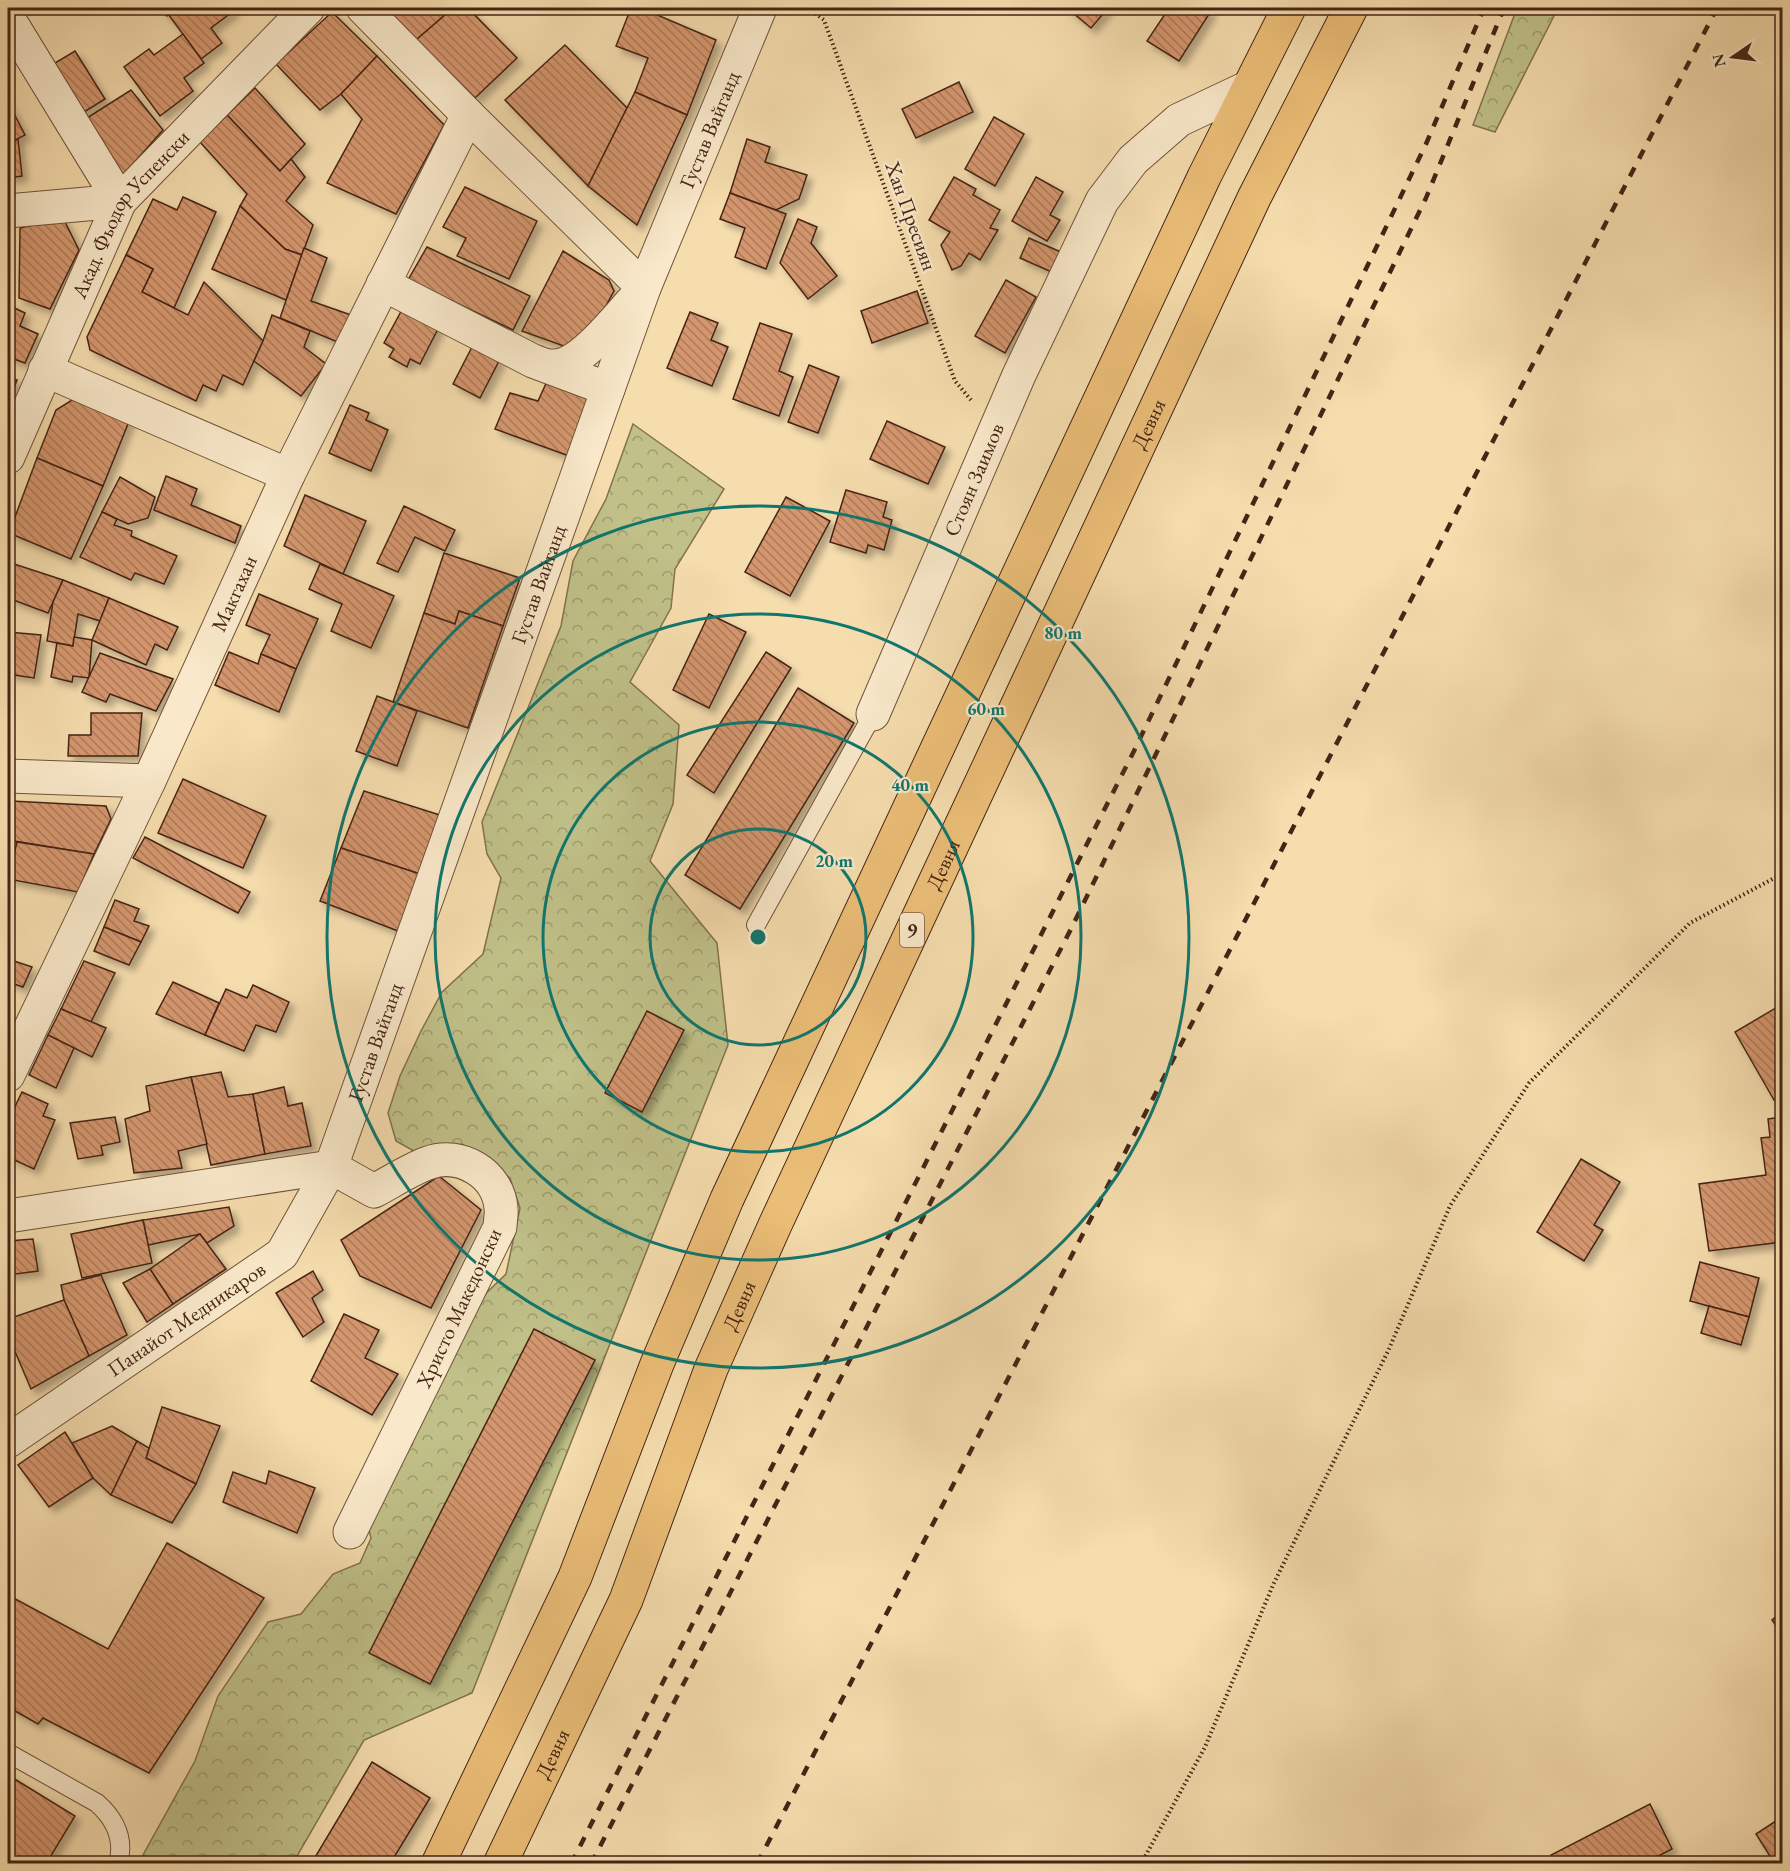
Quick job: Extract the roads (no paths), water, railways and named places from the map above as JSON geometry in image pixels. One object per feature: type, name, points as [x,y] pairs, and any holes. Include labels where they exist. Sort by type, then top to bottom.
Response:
[{"type":"highway","points":[[438,1863],[575,1577],[657,1364],[727,1199],[1204,177],[1289,8]]},
{"type":"highway","name":"Девня","points":[[500,1863],[626,1600],[711,1369],[775,1225],[1254,198],[1351,8]]},
{"type":"street","name":"Акад. Фьодор Успенски","points":[[8,457],[120,201],[308,8]]},
{"type":"street","points":[[363,8],[644,288],[591,346],[577,358],[562,365],[547,366]]},
{"type":"street","name":"Густав Вайганд","points":[[331,1167],[644,288],[760,8]]},
{"type":"street","points":[[8,18],[120,201],[8,211]]},
{"type":"street","name":"Стоян Заимов","points":[[873,714],[1019,375],[1102,201],[1133,160],[1179,120],[1249,87]]},
{"type":"street","name":"Макгахан","points":[[8,1076],[149,781],[288,475],[468,115]]},
{"type":"street","points":[[383,284],[533,361],[608,388]]},
{"type":"street","points":[[45,370],[288,475]]},
{"type":"street","points":[[8,776],[149,781]]},
{"type":"street","name":"Христо Македонски","points":[[331,1167],[374,1191],[428,1163],[444,1159],[460,1161],[476,1167],[488,1178],[497,1192],[501,1209],[500,1227],[493,1244],[350,1532]]},
{"type":"street","points":[[8,1216],[331,1167]]},
{"type":"street","name":"Панайот Медникаров","points":[[8,1441],[282,1254],[331,1167]]},
{"type":"lane","name":"Стоян Заимов","points":[[756,926],[873,714]]},
{"type":"lane","points":[[8,1754],[97,1803],[108,1812],[121,1842],[118,1863]]},
{"type":"railway","points":[[571,1864],[1134,751],[1426,144],[1484,8]]},
{"type":"railway","points":[[591,1864],[1071,929],[1426,198],[1504,8]]},
{"type":"railway","points":[[757,1864],[1717,8]]}]
